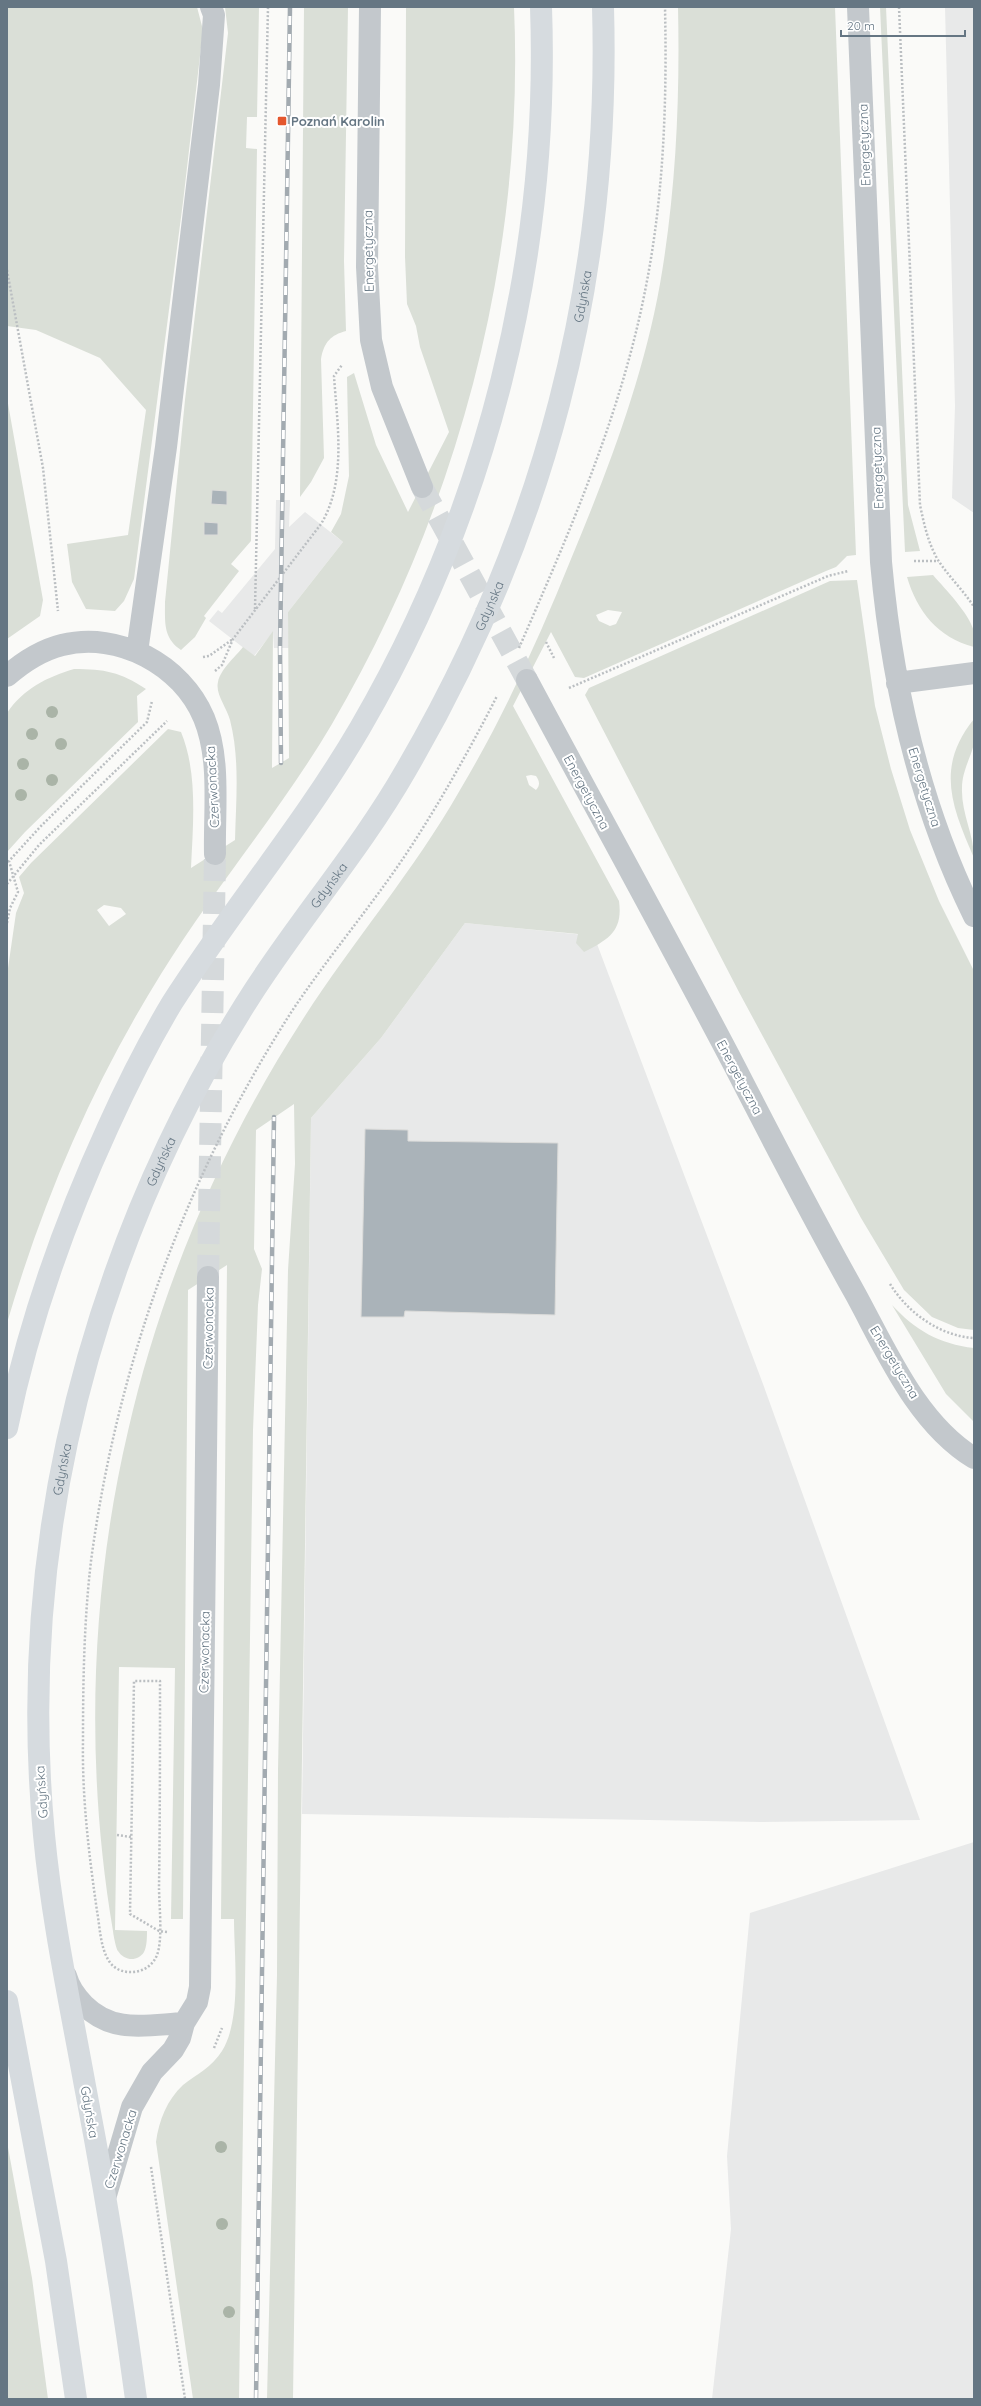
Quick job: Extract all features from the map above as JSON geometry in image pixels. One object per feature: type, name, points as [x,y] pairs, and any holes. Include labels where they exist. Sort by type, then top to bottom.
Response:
[{"type":"main road","points":[[7,1428],[27,1346],[49,1275],[88,1171],[119,1104],[170,1007],[231,915],[320,792],[358,731],[395,664],[427,597],[469,492],[491,422],[510,347],[530,238],[540,126],[541,7]]},
{"type":"main road","name":"Gdyńska","points":[[136,2399],[106,2195],[65,1973],[44,1838],[39,1764],[40,1662],[45,1581],[54,1508],[68,1436],[87,1363],[109,1291],[135,1218],[180,1118],[253,991],[366,835],[404,776],[469,653],[491,605],[527,514],[565,386],[576,339],[590,258],[597,202],[604,101],[603,7]]},
{"type":"main road","points":[[7,2001],[55,2254],[76,2399]]},
{"type":"street","points":[[137,652],[166,447],[209,85],[214,15],[211,7]]},
{"type":"street","name":"Energetyczna","points":[[370,7],[367,267],[371,340],[382,387],[422,487]]},
{"type":"street","name":"Energetyczna","points":[[858,7],[881,562],[887,624],[897,682],[913,753],[935,823],[956,879],[974,916]]},
{"type":"street","name":"Czerwonacka","points":[[7,676],[21,664],[62,645],[100,642],[137,652],[153,660],[177,679],[192,696],[204,718],[213,759],[215,854]]},
{"type":"street","points":[[897,682],[974,673]]},
{"type":"street","name":"Energetyczna","points":[[527,680],[691,984],[824,1239],[904,1381],[930,1417],[959,1449],[974,1458]]},
{"type":"street","name":"Czerwonacka","points":[[106,2195],[132,2107],[152,2072],[173,2050],[180,2038],[184,2023],[193,2011],[199,1995],[201,1960],[208,1277]]},
{"type":"street","points":[[65,1973],[68,1983],[77,1997],[100,2019],[112,2024],[133,2026],[184,2023]]},
{"type":"path","points":[[255,610],[268,7]]},
{"type":"path","points":[[518,651],[571,526],[601,448],[626,369],[646,287],[658,215],[664,139],[666,65],[665,7]]},
{"type":"path","points":[[899,7],[920,505],[925,528],[933,550],[939,561],[974,607]]},
{"type":"path","points":[[7,270],[44,468],[62,645]]},
{"type":"path","points":[[214,673],[222,665],[233,639],[326,516],[336,489],[337,471],[334,376],[359,346],[371,340]]},
{"type":"path","points":[[568,688],[828,576]]},
{"type":"path","points":[[196,657],[209,656],[233,639]]},
{"type":"path","points":[[171,1932],[159,1931],[130,1914],[134,1681],[160,1681],[159,1931],[157,1955],[152,1964],[144,1970],[134,1972],[123,1971],[113,1967],[107,1959],[101,1934],[92,1878],[83,1757],[85,1628],[91,1563],[115,1428],[132,1362],[175,1239],[199,1181],[227,1123],[293,1010],[412,844],[448,785],[498,692]]},
{"type":"path","points":[[7,923],[10,908],[18,892],[9,861],[41,826],[147,722],[150,703],[156,696]]},
{"type":"path","points":[[7,884],[39,845],[173,715]]},
{"type":"path","points":[[117,1835],[131,1837]]},
{"type":"path","points":[[213,2050],[224,2020]]},
{"type":"path","points":[[150,2159],[185,2399]]},
{"type":"shaded area","points":[[7,7],[197,7],[203,30],[183,202],[134,579],[124,601],[115,611],[86,609],[72,582],[67,544],[128,535],[146,410],[100,358],[36,330],[7,326]]},
{"type":"shaded area","points":[[225,7],[259,7],[257,117],[247,117],[246,148],[257,149],[251,541],[231,564],[239,571],[204,616],[206,618],[195,637],[181,650],[171,640],[166,629],[165,602],[185,400],[228,33]]},
{"type":"shaded area","points":[[304,7],[348,7],[344,261],[346,331],[332,337],[326,344],[322,353],[324,458],[311,482],[300,497]]},
{"type":"shaded area","points":[[406,7],[514,7],[515,101],[508,194],[494,287],[474,379],[448,469],[415,556],[376,642],[332,724],[291,788],[181,942],[136,1015],[113,1057],[72,1143],[54,1187],[21,1277],[7,1323],[7,975],[16,913],[24,893],[19,877],[31,863],[168,729],[181,732],[190,764],[193,799],[191,868],[235,840],[237,780],[235,750],[230,720],[218,691],[218,682],[219,677],[225,668],[243,647],[255,656],[273,631],[272,768],[289,758],[288,612],[343,542],[331,532],[341,514],[349,476],[347,377],[354,373],[376,445],[408,512],[449,432],[420,347],[416,326],[407,304],[405,257]],"holes":[[[104,905],[121,908],[126,914],[109,926],[97,910]]]},
{"type":"shaded area","points":[[678,7],[835,7],[856,555],[847,556],[836,567],[584,678],[575,677],[551,632],[513,706],[619,901],[619,920],[616,927],[601,943],[584,952],[576,943],[578,934],[465,923],[381,1038],[311,1118],[293,2399],[267,2399],[277,1975],[278,1770],[288,1270],[295,1164],[294,1104],[256,1130],[254,1249],[262,1269],[258,1305],[253,1430],[239,2399],[193,2399],[156,2142],[159,2126],[172,2097],[183,2085],[214,2062],[222,2051],[228,2038],[235,2005],[236,1987],[234,1919],[221,1919],[227,1265],[188,1290],[183,1919],[171,1919],[175,1668],[119,1667],[115,1930],[147,1931],[145,1950],[135,1959],[124,1957],[118,1951],[114,1935],[104,1869],[98,1806],[95,1743],[99,1617],[115,1492],[128,1431],[158,1323],[177,1270],[221,1166],[246,1116],[303,1019],[322,990],[423,849],[476,762],[520,676],[559,589],[598,492],[634,389],[653,319],[660,284],[670,215],[676,146]],"holes":[[[608,610],[622,612],[616,624],[610,626],[599,621],[596,615]],[[526,776],[536,776],[538,780],[539,785],[536,790],[529,785]]]},
{"type":"shaded area","points":[[880,7],[886,7],[908,505],[920,551],[905,552]]},
{"type":"shaded area","points":[[945,7],[974,7],[974,513],[952,498],[955,406]]},
{"type":"shaded area","points":[[7,398],[43,600],[40,616],[7,639]]},
{"type":"shaded area","points":[[276,500],[290,500],[289,527],[305,512],[343,542],[288,612],[289,648],[274,648],[273,632],[254,656],[209,621],[218,610],[222,613],[275,549]]},
{"type":"shaded area","points":[[933,575],[967,616],[974,631],[974,647],[961,643],[950,637],[940,630],[923,612],[911,589],[907,577]]},
{"type":"shaded area","points":[[857,580],[875,706],[891,769],[910,830],[939,901],[974,971],[974,1330],[958,1328],[932,1317],[904,1290],[861,1218],[740,994],[585,695],[589,688],[830,581]]},
{"type":"shaded area","points":[[74,669],[104,671],[120,675],[146,689],[137,696],[138,722],[25,832],[7,852],[7,713],[20,697],[36,685],[54,676]]},
{"type":"shaded area","points":[[974,719],[975,741],[962,782],[962,797],[972,840],[974,858],[959,822],[954,804],[951,787],[951,771],[954,754],[962,737]]},
{"type":"shaded area","points":[[465,923],[594,936],[763,1384],[920,1820],[761,1822],[302,1814],[311,1118],[381,1038]]},
{"type":"shaded area","points":[[892,1305],[910,1322],[928,1334],[950,1343],[974,1348],[974,1422],[946,1394]]},
{"type":"shaded area","points":[[974,1842],[974,2399],[712,2399],[731,2229],[727,2156],[750,1913]]},
{"type":"shaded area","points":[[7,2142],[32,2278],[48,2399],[7,2399]]},
{"type":"building","points":[[212,490],[227,491],[227,505],[211,504]]},
{"type":"building","points":[[204,522],[218,523],[218,535],[204,535]]},
{"type":"building","points":[[365,1129],[408,1130],[408,1141],[558,1143],[555,1315],[405,1311],[404,1317],[361,1317]]},
{"type":"tunnel","points":[[422,487],[527,680]]},
{"type":"tunnel","points":[[208,1277],[215,854]]},
{"type":"railway","points":[[281,763],[280,648],[290,7]]},
{"type":"railway","points":[[256,2399],[274,1117]]},
{"type":"place","name":"Poznań Karolin","points":[[282,121]]}]
